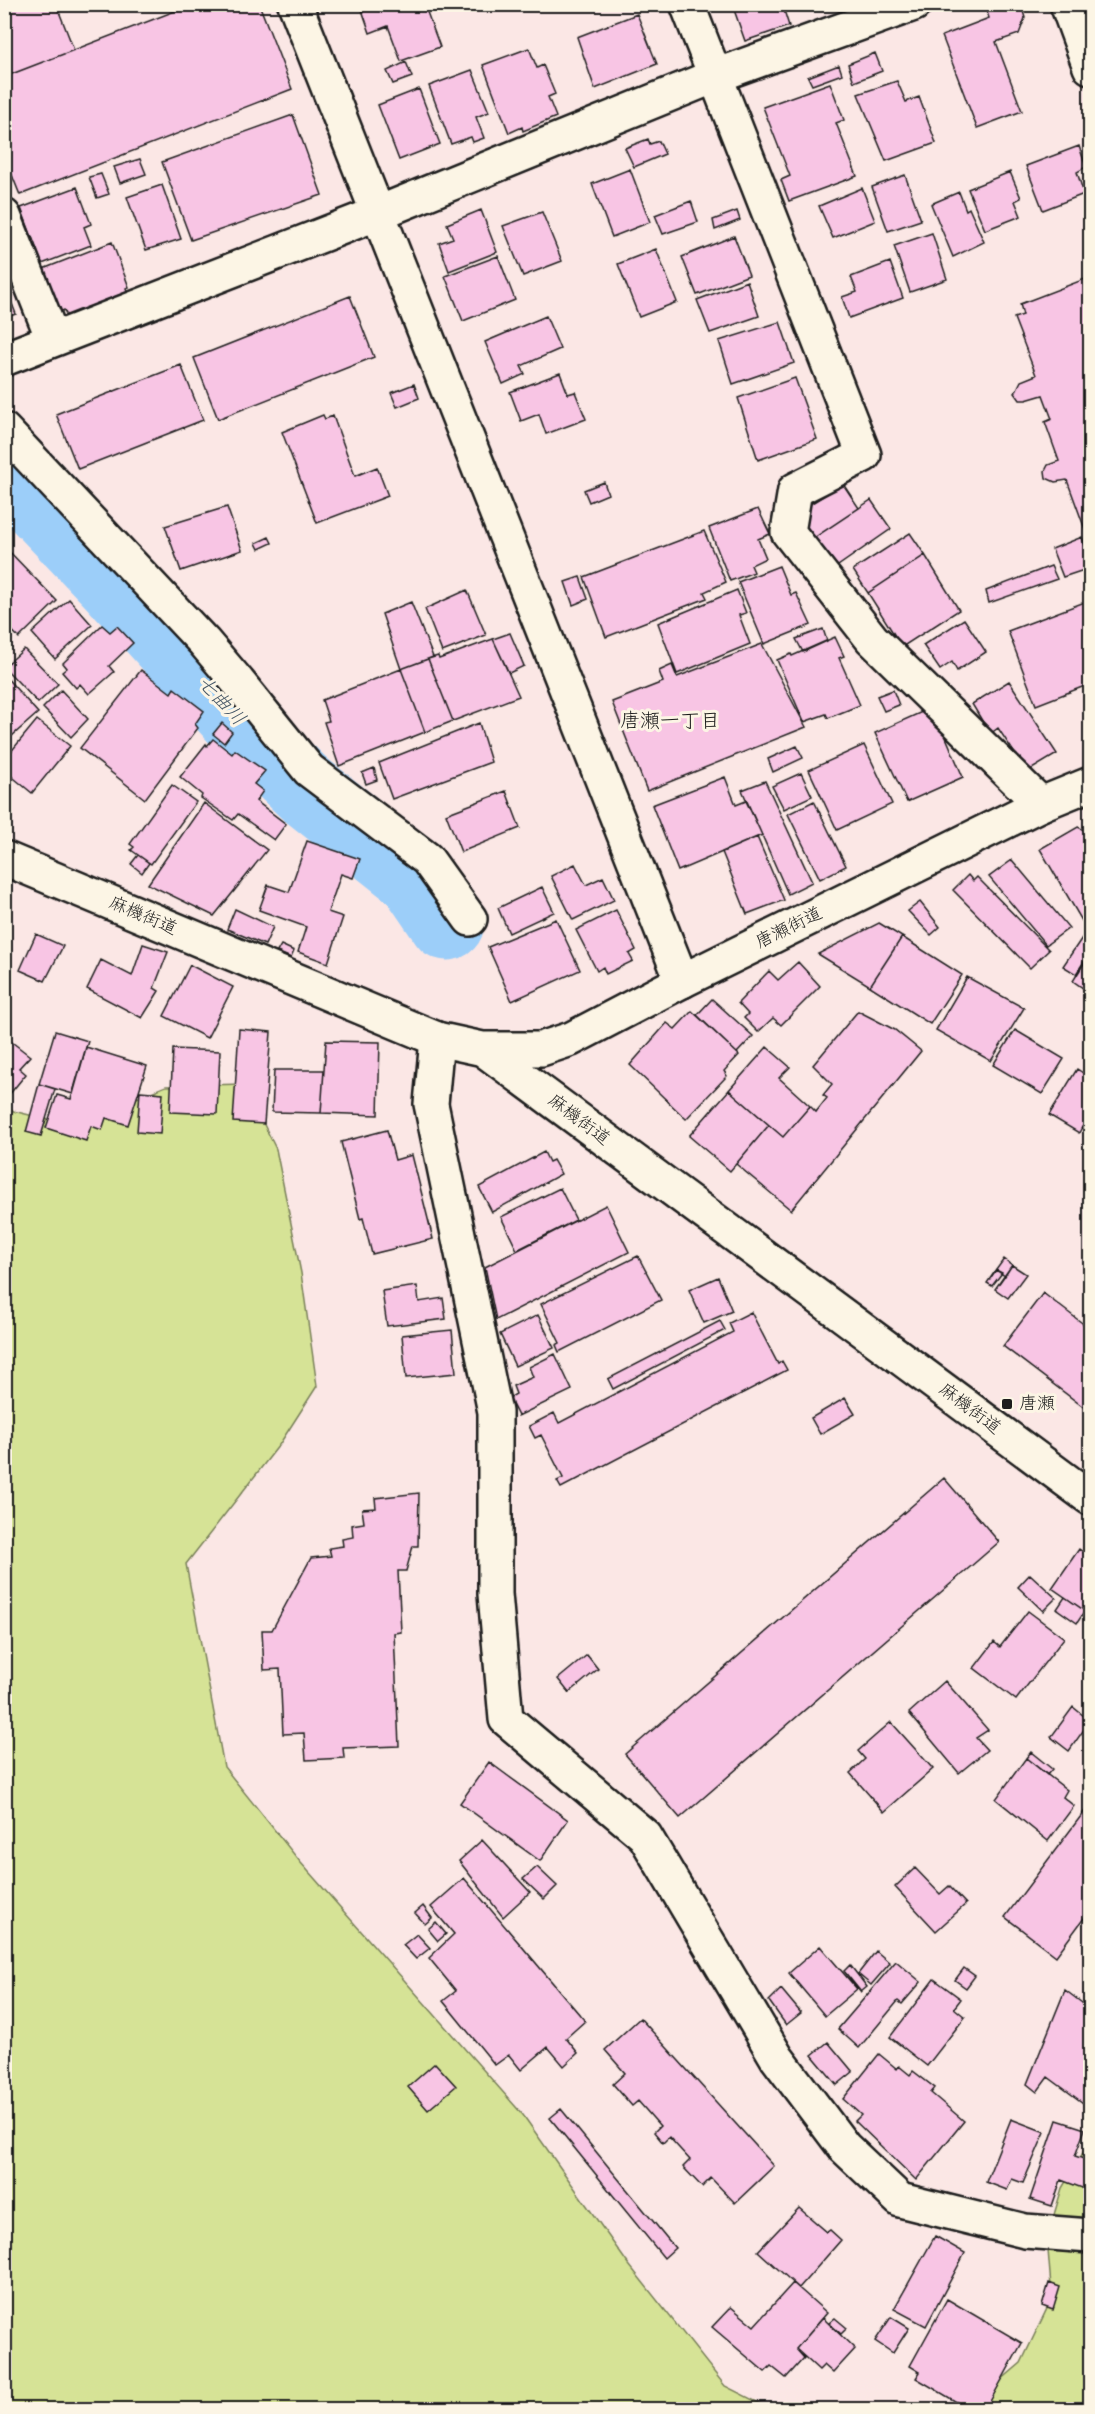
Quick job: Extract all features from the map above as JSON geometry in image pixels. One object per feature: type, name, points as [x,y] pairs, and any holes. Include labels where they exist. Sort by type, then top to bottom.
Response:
[{"type":"street","points":[[295,4],[376,214],[682,981]]},
{"type":"street","points":[[687,4],[864,455],[795,490],[788,532],[872,639],[1041,804]]},
{"type":"street","points":[[4,359],[376,214],[714,76],[915,4]]},
{"type":"street","points":[[1066,4],[1090,67]]},
{"type":"street","points":[[4,216],[53,339]]},
{"type":"street","points":[[4,430],[204,642],[309,770],[427,859],[470,919]]},
{"type":"street","name":"唐瀬街道","points":[[483,1049],[541,1049],[571,1039],[682,981],[1041,804],[1090,784]]},
{"type":"street","name":"麻機街道","points":[[4,858],[437,1039],[483,1049],[1090,1498]]},
{"type":"street","points":[[437,1039],[430,1104],[495,1412],[495,1594],[506,1719],[645,1836],[777,2058],[844,2147],[900,2200],[1025,2231],[1090,2236]]},
{"type":"green space","points":[[244,1084],[276,1149],[301,1273],[317,1386],[279,1445],[186,1564],[224,1767],[301,1863],[523,2115],[626,2261],[725,2386],[771,2409],[5,2410],[5,1109],[70,1125],[166,1086]]},
{"type":"green space","points":[[1090,2141],[1090,2409],[966,2410],[1021,2363],[1052,2298],[1047,2238],[1062,2188]]},
{"type":"building","points":[[4,4],[56,4],[74,50],[4,77]]},
{"type":"building","points":[[193,4],[259,4],[292,89],[20,195],[4,155],[4,77]]},
{"type":"building","points":[[360,4],[424,4],[440,47],[401,61],[388,26],[370,33]]},
{"type":"building","points":[[732,4],[782,4],[789,26],[745,41]]},
{"type":"building","points":[[998,4],[1021,4],[1025,18],[1019,34],[996,42],[1022,111],[977,128],[942,36],[989,18],[986,9]]},
{"type":"building","points":[[637,14],[657,64],[595,89],[577,37]]},
{"type":"building","points":[[529,48],[537,68],[543,65],[555,94],[548,97],[556,117],[523,131],[522,127],[509,133],[483,65]]},
{"type":"building","points":[[875,53],[882,71],[854,82],[848,64]]},
{"type":"building","points":[[406,62],[412,77],[393,84],[387,71]]},
{"type":"building","points":[[839,65],[842,74],[812,85],[808,77]]},
{"type":"building","points":[[472,70],[489,112],[476,117],[484,138],[473,142],[471,137],[451,144],[429,86]]},
{"type":"building","points":[[897,81],[906,102],[919,97],[936,143],[886,161],[858,94]]},
{"type":"building","points":[[830,83],[844,120],[836,123],[857,176],[789,201],[781,180],[790,176],[763,107]]},
{"type":"building","points":[[419,89],[440,144],[399,160],[378,105]]},
{"type":"building","points":[[293,115],[322,195],[191,240],[162,162]]},
{"type":"building","points":[[648,139],[650,144],[659,141],[665,154],[634,167],[625,148]]},
{"type":"building","points":[[1079,146],[1086,167],[1077,172],[1084,194],[1043,210],[1026,166]]},
{"type":"building","points":[[140,159],[146,174],[120,183],[114,167]]},
{"type":"building","points":[[630,169],[650,222],[612,237],[592,184]]},
{"type":"building","points":[[1010,172],[1021,198],[1015,201],[1021,216],[985,230],[968,189]]},
{"type":"building","points":[[101,174],[109,194],[97,198],[89,177]]},
{"type":"building","points":[[905,175],[921,220],[888,231],[872,187]]},
{"type":"building","points":[[162,185],[181,239],[146,250],[127,197]]},
{"type":"building","points":[[77,187],[91,224],[84,227],[91,245],[42,264],[21,208]]},
{"type":"building","points":[[862,188],[875,221],[833,238],[819,206]]},
{"type":"building","points":[[959,192],[984,242],[953,257],[931,204]]},
{"type":"building","points":[[691,201],[698,222],[663,234],[655,215]]},
{"type":"building","points":[[481,210],[497,252],[449,271],[439,243],[453,238],[447,224]]},
{"type":"building","points":[[737,211],[740,220],[715,230],[713,220]]},
{"type":"building","points":[[542,212],[562,261],[523,276],[503,226]]},
{"type":"building","points":[[932,233],[947,279],[910,292],[894,246]]},
{"type":"building","points":[[734,236],[749,275],[697,295],[682,257]]},
{"type":"building","points":[[112,242],[129,287],[126,288],[127,292],[67,316],[64,310],[60,312],[43,269]]},
{"type":"building","points":[[656,249],[677,302],[639,317],[618,264]]},
{"type":"building","points":[[498,256],[515,300],[463,321],[445,276]]},
{"type":"building","points":[[890,262],[903,298],[849,318],[842,297],[857,292],[851,277]]},
{"type":"building","points":[[1090,277],[1090,543],[1067,480],[1055,482],[1046,478],[1045,471],[1048,465],[1059,461],[1045,422],[1052,419],[1043,395],[1020,400],[1015,393],[1021,381],[1036,375],[1014,318],[1023,315],[1020,304]]},
{"type":"building","points":[[747,281],[759,316],[710,333],[697,300]]},
{"type":"building","points":[[4,283],[16,314],[4,318]]},
{"type":"building","points":[[350,296],[374,357],[218,419],[194,358]]},
{"type":"building","points":[[546,316],[560,349],[521,366],[525,374],[503,384],[485,342]]},
{"type":"building","points":[[780,322],[794,363],[733,384],[719,341]]},
{"type":"building","points":[[181,365],[203,420],[78,469],[56,414]]},
{"type":"building","points":[[560,373],[568,394],[575,392],[586,419],[546,434],[539,414],[521,421],[510,392]]},
{"type":"building","points":[[795,378],[817,439],[758,460],[738,398]]},
{"type":"building","points":[[414,384],[419,398],[397,407],[391,393]]},
{"type":"building","points":[[323,415],[325,419],[333,416],[355,476],[377,467],[388,496],[317,523],[282,432]]},
{"type":"building","points":[[604,482],[608,494],[589,502],[584,490]]},
{"type":"building","points":[[843,484],[859,508],[814,538],[797,512]]},
{"type":"building","points":[[871,500],[891,529],[835,568],[814,538]]},
{"type":"building","points":[[227,507],[242,550],[181,571],[165,526]]},
{"type":"building","points":[[758,509],[770,534],[758,539],[766,558],[751,565],[754,572],[730,581],[709,528]]},
{"type":"building","points":[[704,531],[726,582],[704,592],[707,598],[606,637],[584,577]]},
{"type":"building","points":[[910,533],[925,555],[868,593],[853,570]]},
{"type":"building","points":[[269,537],[272,543],[259,549],[256,543]]},
{"type":"building","points":[[1082,537],[1090,560],[1090,568],[1063,577],[1052,549]]},
{"type":"building","points":[[4,546],[57,601],[19,638],[4,622]]},
{"type":"building","points":[[925,555],[959,610],[902,647],[868,593]]},
{"type":"building","points":[[779,566],[791,595],[796,593],[811,625],[764,644],[738,582]]},
{"type":"building","points":[[1051,566],[1057,579],[989,603],[986,591]]},
{"type":"building","points":[[580,577],[588,599],[573,605],[565,582]]},
{"type":"building","points":[[467,590],[486,635],[442,652],[425,609]]},
{"type":"building","points":[[737,590],[746,613],[739,615],[750,644],[677,674],[658,623]]},
{"type":"building","points":[[69,599],[92,625],[55,659],[32,633]]},
{"type":"building","points":[[1090,600],[1090,684],[1036,705],[1008,631]]},
{"type":"building","points":[[411,602],[433,657],[401,669],[382,614]]},
{"type":"building","points":[[964,619],[986,652],[957,671],[952,662],[940,670],[923,645]]},
{"type":"building","points":[[102,625],[110,632],[117,626],[133,643],[109,666],[114,672],[89,694],[80,684],[76,688],[62,672],[67,668],[63,663]]},
{"type":"building","points":[[823,629],[827,641],[803,652],[796,639]]},
{"type":"building","points":[[510,633],[524,666],[509,673],[493,639]]},
{"type":"building","points":[[835,637],[844,656],[839,658],[860,705],[828,718],[826,714],[804,722],[777,660],[791,654],[792,656]]},
{"type":"building","points":[[493,639],[519,696],[453,721],[428,659],[438,656],[439,659]]},
{"type":"building","points":[[762,644],[806,727],[647,791],[612,702],[663,682],[659,671],[672,665],[677,677]]},
{"type":"building","points":[[24,649],[58,684],[38,703],[4,667]]},
{"type":"building","points":[[428,659],[453,721],[425,732],[401,669]]},
{"type":"building","points":[[401,669],[425,732],[339,766],[324,722],[329,721],[322,700]]},
{"type":"building","points":[[141,670],[171,693],[174,688],[204,711],[195,724],[198,728],[145,799],[80,748]]},
{"type":"building","points":[[4,675],[38,713],[4,743]]},
{"type":"building","points":[[1009,681],[1057,754],[1027,772],[998,728],[990,734],[972,704]]},
{"type":"building","points":[[61,690],[88,719],[71,737],[43,708]]},
{"type":"building","points":[[893,690],[899,705],[884,711],[877,696]]},
{"type":"building","points":[[933,707],[963,777],[907,802],[875,733]]},
{"type":"building","points":[[37,720],[70,746],[32,793],[4,770],[4,760]]},
{"type":"building","points":[[222,723],[232,732],[224,743],[213,734]]},
{"type":"building","points":[[479,723],[491,762],[392,799],[379,763]]},
{"type":"building","points":[[213,739],[232,754],[235,750],[265,771],[254,784],[263,791],[256,801],[286,824],[274,840],[238,814],[233,820],[201,798],[202,795],[180,777],[206,744],[207,746]]},
{"type":"building","points":[[864,745],[892,804],[837,830],[809,770]]},
{"type":"building","points":[[797,746],[803,758],[773,772],[768,759]]},
{"type":"building","points":[[374,768],[377,780],[366,784],[362,773]]},
{"type":"building","points":[[801,773],[812,796],[784,809],[772,786]]},
{"type":"building","points":[[725,777],[736,805],[746,801],[762,835],[678,871],[652,805]]},
{"type":"building","points":[[765,781],[812,882],[788,894],[742,790]]},
{"type":"building","points":[[172,785],[196,802],[151,864],[131,850],[134,847],[130,844]]},
{"type":"building","points":[[506,791],[520,828],[461,852],[446,814]]},
{"type":"building","points":[[814,801],[846,866],[820,879],[788,814]]},
{"type":"building","points":[[204,803],[267,850],[214,916],[148,884]]},
{"type":"building","points":[[1078,827],[1090,833],[1090,859],[1086,862],[1090,870],[1090,923],[1085,926],[1040,849]]},
{"type":"building","points":[[757,837],[784,900],[747,914],[722,852]]},
{"type":"building","points":[[307,841],[360,859],[353,878],[341,874],[328,912],[343,917],[328,963],[298,952],[306,927],[259,910],[268,885],[289,892]]},
{"type":"building","points":[[138,855],[149,863],[142,873],[131,864]]},
{"type":"building","points":[[1012,860],[1069,928],[1046,945],[989,877]]},
{"type":"building","points":[[575,864],[586,885],[603,877],[614,900],[573,920],[551,876]]},
{"type":"building","points":[[968,875],[973,881],[977,877],[1049,950],[1030,968],[953,890]]},
{"type":"building","points":[[542,887],[554,912],[509,933],[498,908]]},
{"type":"building","points":[[920,902],[940,927],[931,935],[908,911]]},
{"type":"building","points":[[235,909],[273,927],[265,945],[227,929]]},
{"type":"building","points":[[616,910],[636,950],[629,954],[633,961],[606,974],[603,967],[597,971],[576,930]]},
{"type":"building","points":[[556,919],[580,970],[512,1001],[488,947]]},
{"type":"building","points":[[879,923],[902,937],[870,986],[818,954]]},
{"type":"building","points":[[1090,926],[1090,952],[1076,974],[1063,966]]},
{"type":"building","points":[[36,934],[63,946],[45,981],[20,970]]},
{"type":"building","points":[[902,937],[962,975],[930,1024],[870,986]]},
{"type":"building","points":[[143,944],[168,952],[154,988],[159,991],[142,1018],[87,989],[101,960],[132,976]]},
{"type":"building","points":[[281,945],[294,951],[291,958],[277,952]]},
{"type":"building","points":[[1090,954],[1090,993],[1073,981]]},
{"type":"building","points":[[798,962],[820,986],[781,1025],[773,1018],[758,1032],[744,1018],[748,1014],[738,1003],[769,971],[778,980]]},
{"type":"building","points":[[190,965],[233,987],[207,1038],[164,1016]]},
{"type":"building","points":[[967,977],[1024,1008],[991,1061],[936,1030]]},
{"type":"building","points":[[712,999],[753,1036],[737,1053],[739,1055],[697,1015]]},
{"type":"building","points":[[692,1011],[739,1055],[724,1071],[727,1076],[686,1119],[630,1065],[667,1023],[675,1029]]},
{"type":"building","points":[[858,1011],[895,1030],[921,1051],[791,1210],[736,1164],[769,1125],[783,1137],[810,1106],[816,1112],[827,1098],[823,1095],[832,1084],[813,1065]]},
{"type":"building","points":[[239,1029],[271,1032],[264,1124],[233,1122]]},
{"type":"building","points":[[1015,1030],[1064,1059],[1042,1094],[993,1065]]},
{"type":"building","points":[[55,1031],[88,1041],[73,1094],[39,1084]]},
{"type":"building","points":[[4,1036],[30,1056],[19,1068],[26,1074],[4,1101]]},
{"type":"building","points":[[326,1041],[380,1042],[378,1115],[321,1113]]},
{"type":"building","points":[[86,1047],[147,1066],[128,1125],[106,1118],[102,1130],[91,1126],[86,1141],[46,1128],[57,1095],[71,1099]]},
{"type":"building","points":[[767,1047],[790,1067],[779,1078],[810,1106],[783,1137],[729,1090]]},
{"type":"building","points":[[173,1049],[220,1051],[217,1114],[170,1112]]},
{"type":"building","points":[[1077,1069],[1089,1077],[1086,1082],[1090,1085],[1090,1132],[1082,1127],[1079,1133],[1049,1115]]},
{"type":"building","points":[[274,1070],[324,1070],[321,1113],[272,1112]]},
{"type":"building","points":[[39,1084],[55,1089],[41,1136],[26,1132]]},
{"type":"building","points":[[729,1090],[769,1125],[730,1171],[689,1136]]},
{"type":"building","points":[[140,1091],[163,1093],[160,1134],[137,1132]]},
{"type":"building","points":[[387,1130],[395,1160],[412,1155],[433,1239],[372,1254],[363,1218],[360,1219],[341,1142]]},
{"type":"building","points":[[544,1152],[549,1162],[553,1160],[561,1174],[492,1212],[479,1187]]},
{"type":"building","points":[[560,1188],[576,1220],[517,1250],[501,1217]]},
{"type":"building","points":[[606,1205],[629,1252],[496,1320],[485,1267]]},
{"type":"building","points":[[638,1256],[661,1300],[559,1352],[556,1345],[560,1343],[541,1304]]},
{"type":"building","points":[[1004,1259],[1012,1265],[1005,1276],[996,1270]]},
{"type":"building","points":[[1012,1265],[1026,1274],[1008,1298],[995,1289]]},
{"type":"building","points":[[996,1270],[1002,1273],[992,1286],[987,1283]]},
{"type":"building","points":[[718,1277],[732,1311],[704,1323],[689,1290]]},
{"type":"building","points":[[417,1286],[419,1302],[443,1298],[446,1319],[387,1326],[382,1291]]},
{"type":"building","points":[[1043,1293],[1090,1329],[1090,1412],[1003,1346]]},
{"type":"building","points":[[751,1312],[778,1364],[782,1361],[787,1370],[561,1488],[557,1481],[563,1478],[541,1435],[535,1438],[529,1426],[554,1413],[559,1423],[733,1332],[729,1323]]},
{"type":"building","points":[[538,1315],[554,1348],[515,1366],[500,1334]]},
{"type":"building","points":[[720,1321],[725,1330],[613,1389],[608,1379]]},
{"type":"building","points":[[452,1330],[456,1373],[406,1378],[402,1335]]},
{"type":"building","points":[[555,1354],[572,1390],[518,1416],[509,1398],[516,1394],[513,1386],[533,1377],[529,1367]]},
{"type":"building","points":[[845,1398],[855,1414],[820,1434],[811,1418]]},
{"type":"building","points":[[944,1478],[999,1542],[680,1818],[625,1754]]},
{"type":"building","points":[[419,1493],[418,1546],[413,1546],[406,1571],[398,1571],[401,1632],[394,1633],[399,1746],[343,1748],[344,1758],[306,1760],[304,1733],[283,1734],[280,1669],[264,1670],[262,1630],[272,1630],[311,1558],[331,1556],[329,1548],[343,1546],[342,1539],[353,1537],[352,1525],[364,1523],[362,1509],[376,1508],[375,1498]]},
{"type":"building","points":[[1079,1549],[1090,1557],[1090,1604],[1085,1611],[1052,1588]]},
{"type":"building","points":[[1030,1574],[1056,1598],[1043,1611],[1018,1587]]},
{"type":"building","points":[[1065,1597],[1085,1611],[1077,1623],[1057,1609]]},
{"type":"building","points":[[1028,1611],[1064,1638],[1016,1700],[974,1668],[994,1642],[1000,1647]]},
{"type":"building","points":[[587,1655],[598,1669],[569,1693],[558,1679]]},
{"type":"building","points":[[945,1681],[988,1730],[976,1738],[987,1750],[959,1773],[909,1713]]},
{"type":"building","points":[[1073,1707],[1090,1721],[1069,1751],[1051,1737]]},
{"type":"building","points":[[891,1722],[933,1769],[884,1812],[850,1773],[865,1759],[858,1751]]},
{"type":"building","points":[[1031,1752],[1052,1769],[1047,1775],[1026,1758]]},
{"type":"building","points":[[1026,1758],[1067,1790],[1063,1797],[1074,1806],[1048,1841],[996,1799]]},
{"type":"building","points":[[489,1762],[568,1820],[540,1861],[460,1803]]},
{"type":"building","points":[[1090,1804],[1090,1910],[1056,1956],[1005,1917]]},
{"type":"building","points":[[482,1840],[530,1892],[503,1917],[459,1861]]},
{"type":"building","points":[[537,1867],[557,1886],[544,1899],[523,1879]]},
{"type":"building","points":[[915,1868],[940,1894],[949,1886],[966,1904],[936,1931],[895,1887]]},
{"type":"building","points":[[464,1878],[585,2021],[566,2038],[578,2053],[564,2066],[548,2047],[521,2070],[509,2055],[495,2065],[443,2001],[456,1991],[429,1958],[454,1934],[431,1907]]},
{"type":"building","points":[[423,1906],[432,1918],[425,1924],[415,1913]]},
{"type":"building","points":[[436,1922],[446,1934],[438,1941],[428,1929]]},
{"type":"building","points":[[417,1934],[430,1948],[416,1959],[403,1945]]},
{"type":"building","points":[[820,1946],[857,1989],[825,2016],[789,1973]]},
{"type":"building","points":[[876,1951],[890,1963],[871,1985],[858,1974]]},
{"type":"building","points":[[896,1961],[921,1982],[902,2004],[898,2001],[859,2048],[838,2029]]},
{"type":"building","points":[[850,1965],[867,1987],[861,1992],[844,1971]]},
{"type":"building","points":[[964,1968],[975,1976],[966,1988],[955,1980]]},
{"type":"building","points":[[934,1979],[961,1999],[954,2008],[965,2017],[927,2066],[890,2037]]},
{"type":"building","points":[[781,1989],[801,2013],[786,2025],[769,2001]]},
{"type":"building","points":[[1065,1990],[1090,2009],[1090,2108],[1048,2077],[1037,2092],[1027,2084]]},
{"type":"building","points":[[640,2018],[774,2166],[735,2203],[711,2178],[702,2187],[683,2167],[690,2160],[669,2137],[663,2143],[654,2132],[660,2126],[638,2101],[632,2106],[613,2084],[625,2073],[605,2050]]},
{"type":"building","points":[[828,2042],[853,2072],[837,2085],[812,2055]]},
{"type":"building","points":[[879,2054],[897,2069],[899,2066],[910,2075],[913,2071],[935,2088],[931,2093],[964,2121],[916,2180],[855,2121],[861,2115],[843,2099]]},
{"type":"building","points":[[435,2063],[456,2086],[428,2110],[408,2087]]},
{"type":"building","points":[[561,2109],[675,2248],[664,2258],[550,2118]]},
{"type":"building","points":[[1011,2119],[1045,2132],[1023,2183],[1012,2179],[1007,2190],[986,2182]]},
{"type":"building","points":[[1057,2120],[1085,2129],[1075,2156],[1090,2161],[1090,2191],[1061,2180],[1052,2206],[1030,2199]]},
{"type":"building","points":[[799,2208],[827,2232],[830,2230],[841,2240],[799,2288],[758,2251]]},
{"type":"building","points":[[935,2236],[965,2253],[926,2326],[894,2309]]},
{"type":"building","points":[[793,2283],[827,2313],[796,2349],[804,2358],[786,2378],[771,2366],[765,2372],[712,2327],[731,2307],[754,2326]]},
{"type":"building","points":[[1049,2283],[1060,2287],[1053,2310],[1042,2306]]},
{"type":"building","points":[[947,2299],[1022,2343],[987,2407],[977,2402],[970,2410],[916,2378],[920,2372],[910,2366]]},
{"type":"building","points":[[891,2317],[909,2328],[893,2353],[875,2341]]},
{"type":"building","points":[[823,2318],[855,2349],[833,2373],[824,2365],[819,2370],[796,2349]]},
{"type":"building","points":[[835,2318],[847,2328],[841,2334],[829,2323]]},
{"type":"waterway","name":"七曲川","points":[[4,467],[113,581],[280,765],[304,788],[415,876],[447,923]]},
{"type":"place","name":"唐瀬","points":[[1007,1404]]},
{"type":"district","name":"唐瀬一丁目","points":[[670,721]]}]
